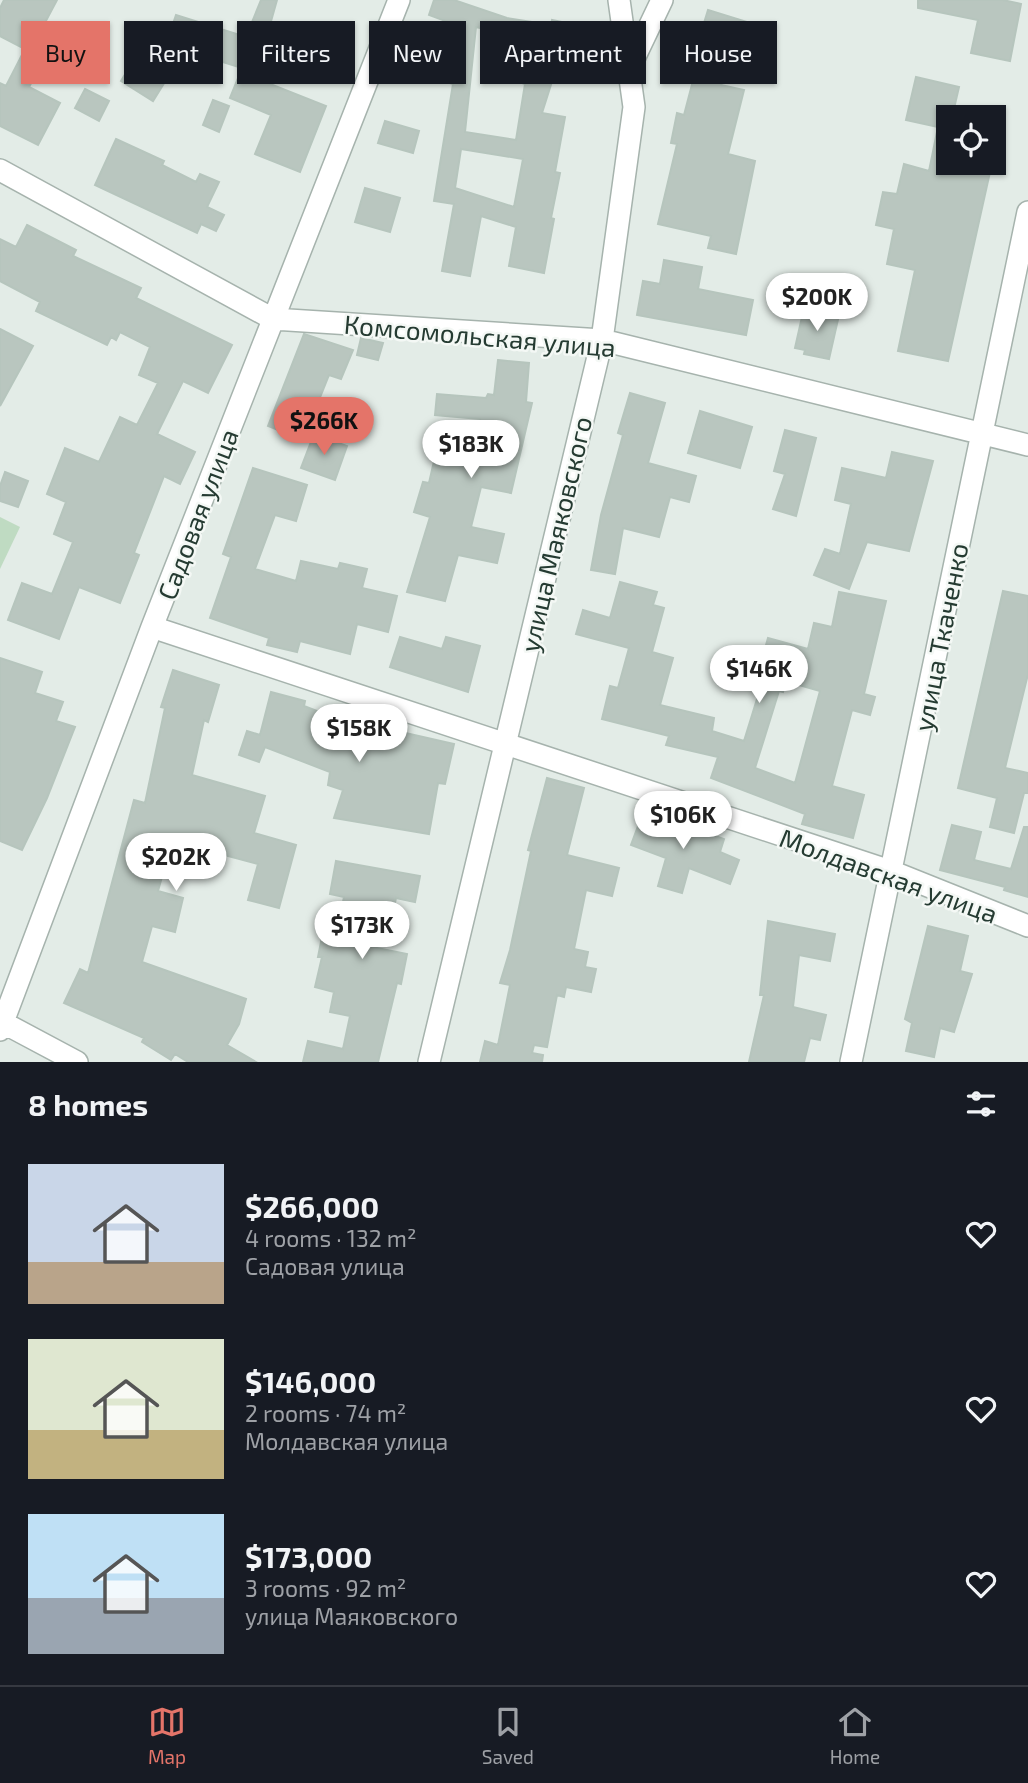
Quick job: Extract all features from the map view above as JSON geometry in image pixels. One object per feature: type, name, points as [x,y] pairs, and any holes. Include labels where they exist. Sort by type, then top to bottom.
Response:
[{"type":"street","name":"Садовая улица","points":[[1,1025],[152,627],[399,0]]},
{"type":"street","name":"улица Маяковского","points":[[619,0],[622,21]]},
{"type":"street","points":[[646,33],[662,0]]},
{"type":"street","name":"улица Маяковского","points":[[429,1062],[601,340],[634,107],[631,84]]},
{"type":"street","name":"Комсомольская улица","points":[[0,170],[273,319],[601,340],[1028,445]]},
{"type":"street","name":"улица Ткаченко","points":[[851,1062],[893,872],[1028,212]]},
{"type":"street","name":"Молдавская улица","points":[[152,627],[893,872],[1028,926]]},
{"type":"street","points":[[1,1025],[77,1062]]},
{"type":"green space","points":[[0,517],[20,527],[0,569]]},
{"type":"building","points":[[4,0],[57,0],[46,21],[21,21],[21,47],[0,36],[0,8]]},
{"type":"building","points":[[261,0],[277,0],[271,21],[252,21]]},
{"type":"building","points":[[434,0],[454,0],[507,18],[526,21],[480,21],[480,28],[476,27],[465,132],[516,140],[525,84],[551,84],[542,113],[565,117],[555,172],[560,173],[551,218],[554,219],[544,273],[509,266],[516,227],[481,216],[470,276],[442,271],[454,204],[434,201],[453,84],[466,84],[466,21],[446,21],[429,15]],"holes":[[[461,149],[523,159],[514,207],[455,188]]]},
{"type":"building","points":[[918,0],[1003,0],[1021,4],[1010,61],[971,53],[978,20],[918,8]]},
{"type":"building","points":[[708,10],[744,21],[705,21]]},
{"type":"building","points":[[176,15],[195,21],[174,21]]},
{"type":"building","points":[[223,30],[237,34],[237,66],[223,62]]},
{"type":"building","points":[[21,57],[21,84],[31,84],[29,87],[60,103],[38,145],[0,126],[0,83],[6,86]]},
{"type":"building","points":[[916,77],[959,87],[955,105],[936,105],[936,127],[906,120]]},
{"type":"building","points":[[237,80],[237,84],[270,84],[326,106],[300,172],[255,154],[271,115],[230,98]]},
{"type":"building","points":[[126,84],[164,84],[153,101]]},
{"type":"building","points":[[692,84],[721,84],[744,90],[728,154],[755,161],[736,254],[708,248],[711,236],[658,224],[677,144],[671,143],[677,113],[684,115]]},
{"type":"building","points":[[85,89],[109,101],[99,121],[75,108]]},
{"type":"building","points":[[213,100],[229,106],[219,132],[203,125]]},
{"type":"building","points":[[385,121],[419,131],[413,153],[378,143]]},
{"type":"building","points":[[936,137],[936,175],[989,175],[948,361],[898,351],[915,270],[887,264],[894,229],[876,225],[883,192],[897,194],[904,164],[929,171]]},
{"type":"building","points":[[116,139],[164,161],[162,165],[196,182],[200,174],[219,182],[207,207],[224,215],[216,231],[201,224],[197,233],[95,185]]},
{"type":"building","points":[[365,188],[400,198],[390,232],[355,222]]},
{"type":"building","points":[[27,225],[76,250],[73,256],[141,288],[136,298],[232,345],[208,393],[183,381],[157,434],[195,452],[180,484],[164,476],[134,553],[139,555],[120,603],[79,587],[59,639],[8,620],[22,583],[52,594],[73,542],[54,534],[66,502],[47,494],[65,448],[99,462],[120,417],[137,425],[158,383],[139,375],[150,347],[120,332],[116,340],[111,337],[107,345],[36,311],[40,302],[0,281],[0,239],[16,247]]},
{"type":"building","points":[[664,260],[702,267],[698,289],[753,300],[746,335],[637,315],[643,281],[660,284]]},
{"type":"building","points":[[804,308],[839,315],[829,359],[804,354],[805,350],[795,348]]},
{"type":"building","points":[[0,329],[33,346],[0,406]]},
{"type":"building","points":[[304,334],[353,350],[341,379],[329,375],[303,440],[268,426]]},
{"type":"building","points":[[361,338],[383,343],[378,360],[357,355]]},
{"type":"building","points":[[498,360],[529,363],[526,402],[532,403],[511,493],[481,487],[471,527],[504,534],[497,563],[458,555],[445,601],[407,592],[430,517],[414,512],[423,482],[429,483],[434,461],[439,463],[440,455],[471,463],[480,419],[435,415],[437,394],[486,398],[488,394],[494,395]]},
{"type":"building","points":[[630,393],[665,403],[648,463],[696,476],[689,502],[670,497],[659,537],[623,528],[615,574],[591,570],[601,515],[623,435],[618,433]]},
{"type":"building","points":[[700,411],[752,427],[740,468],[688,453]]},
{"type":"building","points":[[785,430],[816,438],[796,516],[773,509],[785,474],[774,471]]},
{"type":"building","points":[[314,434],[347,446],[335,480],[301,468]]},
{"type":"building","points":[[892,452],[933,461],[909,551],[867,542],[849,589],[814,575],[825,549],[840,554],[851,504],[835,500],[842,468],[886,478]]},
{"type":"building","points":[[253,468],[307,485],[296,521],[275,515],[255,569],[296,581],[301,561],[338,569],[340,563],[367,569],[362,588],[397,596],[388,632],[357,624],[350,654],[300,641],[297,652],[267,645],[269,638],[210,618],[231,557],[223,554]]},
{"type":"building","points":[[5,472],[28,481],[18,507],[0,501],[0,486]]},
{"type":"building","points":[[620,582],[657,592],[653,605],[664,608],[652,652],[673,658],[660,705],[714,718],[712,731],[744,741],[761,686],[755,684],[768,638],[808,649],[814,623],[832,627],[839,592],[886,601],[864,694],[875,697],[870,715],[852,710],[832,786],[864,795],[853,838],[802,824],[805,814],[711,778],[718,757],[666,745],[669,736],[602,719],[610,686],[618,688],[629,648],[576,634],[583,610],[610,618]],"holes":[[[785,681],[820,691],[795,783],[755,768],[779,691],[783,692]]]},
{"type":"building","points":[[1003,591],[1028,596],[1028,674],[1005,768],[1028,773],[1028,793],[1024,793],[1014,833],[990,827],[997,798],[958,788]]},
{"type":"building","points":[[400,637],[442,649],[446,637],[480,646],[468,692],[390,667]]},
{"type":"building","points":[[0,658],[42,672],[35,693],[63,702],[56,721],[75,727],[47,798],[22,850],[0,841]]},
{"type":"building","points":[[173,670],[219,685],[208,722],[204,720],[192,775],[265,796],[254,833],[296,845],[279,908],[248,900],[258,864],[172,841],[158,891],[183,898],[175,932],[152,926],[142,962],[246,999],[239,1024],[227,1045],[256,1062],[188,1062],[175,1054],[171,1060],[142,1042],[144,1038],[64,1003],[80,969],[88,973],[134,800],[145,803],[165,708],[161,707]]},
{"type":"building","points":[[271,692],[305,701],[304,706],[343,721],[341,725],[399,741],[401,732],[454,744],[445,784],[438,783],[429,834],[334,818],[343,790],[328,785],[330,772],[265,747],[259,762],[239,755],[247,731],[260,735]]},
{"type":"building","points":[[547,778],[584,788],[567,855],[619,868],[612,896],[586,890],[574,949],[588,952],[585,967],[596,969],[591,992],[566,987],[564,997],[557,995],[547,1047],[534,1045],[532,1053],[543,1055],[542,1062],[480,1062],[485,1041],[498,1045],[510,985],[500,983],[510,950],[531,851],[528,850]]},
{"type":"building","points":[[644,810],[724,839],[720,852],[739,860],[730,884],[689,868],[682,893],[658,886],[666,858],[631,845]]},
{"type":"building","points":[[952,825],[981,832],[974,860],[1011,869],[1024,827],[1028,827],[1028,897],[1004,890],[1005,887],[940,870]]},
{"type":"building","points":[[336,861],[420,876],[415,902],[396,898],[392,917],[378,914],[372,947],[407,954],[401,984],[397,983],[378,1062],[303,1062],[308,1041],[343,1049],[350,1016],[330,1012],[334,992],[315,987],[322,957],[318,957],[322,937],[335,940],[344,897],[330,894]]},
{"type":"building","points":[[768,921],[835,934],[830,961],[799,955],[793,1007],[826,1015],[820,1040],[810,1038],[804,1062],[749,1062],[764,995],[760,995]]},
{"type":"building","points":[[928,926],[968,936],[960,971],[972,974],[954,1032],[940,1028],[934,1057],[906,1051],[912,1023],[905,1019]]}]
